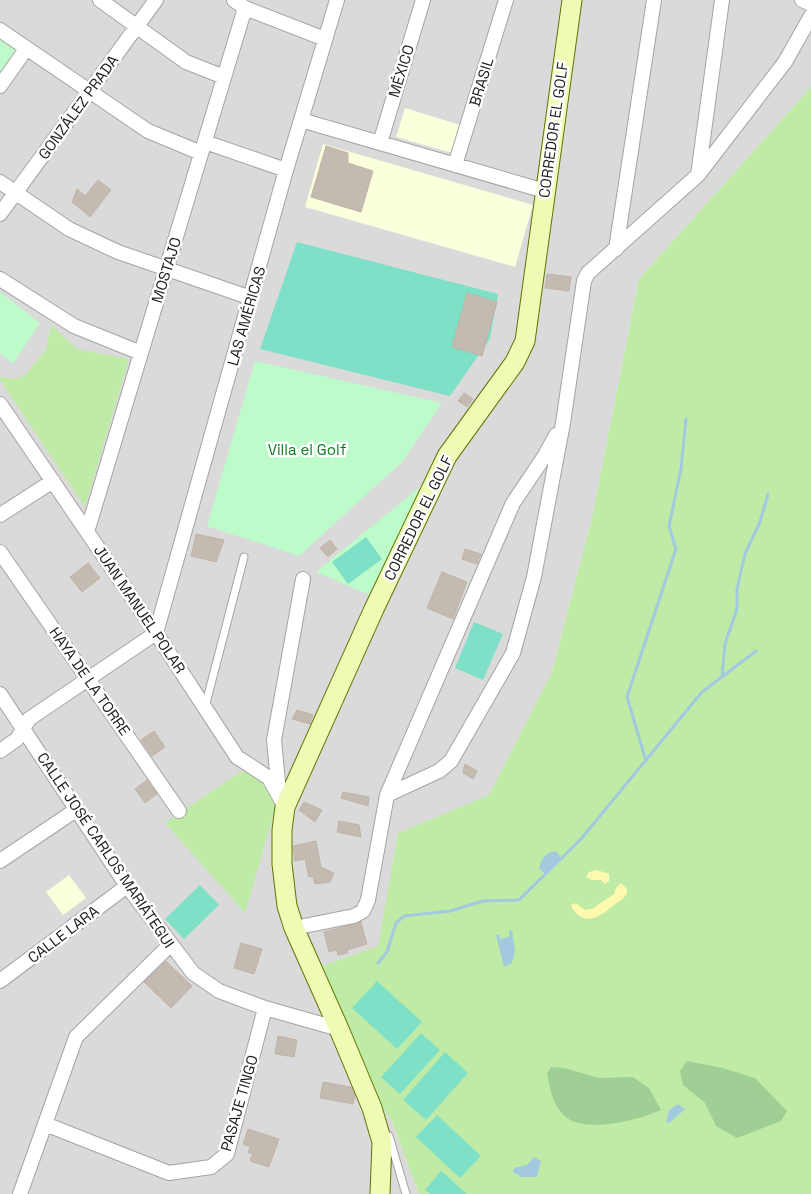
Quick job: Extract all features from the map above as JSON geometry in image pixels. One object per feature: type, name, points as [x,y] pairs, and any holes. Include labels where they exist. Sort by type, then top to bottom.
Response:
[{"type":"street","points":[[100,0],[186,62],[224,77]]},
{"type":"street","name":"GONZÁLEZ PRADA","points":[[0,214],[156,0]]},
{"type":"street","name":"LAS AMÉRICAS","points":[[156,633],[286,170],[337,0]]},
{"type":"street","name":"MÉXICO","points":[[380,143],[423,0]]},
{"type":"street","name":"CORREDOR EL GOLF","points":[[380,1194],[382,1142],[372,1108],[294,928],[287,906],[282,864],[282,802],[447,456],[515,362],[525,341],[572,0]]},
{"type":"street","points":[[616,249],[654,0]]},
{"type":"street","points":[[698,176],[722,0]]},
{"type":"street","points":[[802,0],[811,4]]},
{"type":"street","name":"BRASIL","points":[[455,165],[502,1]]},
{"type":"street","points":[[240,4],[325,39]]},
{"type":"street","name":"MOSTAJO","points":[[87,532],[224,77],[240,4]]},
{"type":"street","points":[[387,794],[439,771],[451,761],[513,653],[534,577],[562,423],[584,281],[588,273],[698,176],[786,62],[811,16]]},
{"type":"street","points":[[0,30],[148,131],[286,170]]},
{"type":"street","points":[[0,86],[26,49]]},
{"type":"street","points":[[301,120],[545,191]]},
{"type":"street","points":[[0,182],[69,229],[118,252],[251,298]]},
{"type":"street","points":[[0,279],[74,326],[141,353]]},
{"type":"street","name":"JUAN MANUEL POLAR","points":[[0,404],[156,633],[237,757],[269,778],[282,802]]},
{"type":"street","points":[[294,928],[354,916],[363,911],[368,900],[387,794],[513,502],[544,457],[562,423]]},
{"type":"street","points":[[0,515],[53,481]]},
{"type":"street","name":"HAYA DE LA TORRE","points":[[0,552],[179,811]]},
{"type":"street","points":[[282,802],[274,740],[303,579]]},
{"type":"street","points":[[0,751],[17,739],[30,719],[156,633]]},
{"type":"street","name":"CALLE JOSÉ CARLOS MARIÁTEGUI","points":[[0,694],[127,886],[193,973],[220,991],[265,1008],[339,1029]]},
{"type":"street","points":[[0,861],[76,810]]},
{"type":"street","name":"CALLE LARA","points":[[0,981],[127,886]]},
{"type":"street","points":[[20,1194],[76,1037],[170,945]]},
{"type":"street","name":"PASAJE TINGO","points":[[45,1124],[169,1173],[211,1167],[228,1154],[265,1008]]},
{"type":"lane","points":[[205,708],[244,557]]},
{"type":"lane","points":[[388,1133],[406,1194]]},
{"type":"shaded area","points":[[0,0],[811,0],[811,87],[639,279],[592,518],[552,672],[489,796],[398,833],[360,1056],[379,1104],[392,1121],[419,1194],[0,1194]]},
{"type":"shaded area","points":[[405,108],[460,125],[452,153],[396,137]]},
{"type":"shaded area","points":[[323,144],[533,205],[515,267],[305,207]]},
{"type":"shaded area","points":[[69,875],[86,898],[63,915],[46,892]]},
{"type":"green space","points":[[0,37],[19,51],[0,76]]},
{"type":"green space","points":[[811,87],[811,1194],[419,1194],[392,1121],[379,1104],[322,966],[378,946],[398,833],[489,795],[552,672],[592,518],[639,279]]},
{"type":"green space","points":[[297,242],[498,294],[490,339],[450,396],[260,349]]},
{"type":"green space","points":[[0,292],[40,323],[13,364],[0,353]]},
{"type":"green space","points":[[51,325],[77,349],[129,359],[85,507],[0,380],[0,377],[15,379],[25,375],[46,350]]},
{"type":"green space","name":"Villa el Golf","points":[[255,361],[442,403],[403,461],[299,556],[207,526]]},
{"type":"green space","points":[[420,487],[372,596],[316,572]]},
{"type":"green space","points":[[366,537],[382,559],[348,584],[332,562]]},
{"type":"green space","points":[[474,622],[503,634],[483,680],[455,668]]},
{"type":"green space","points":[[240,772],[254,776],[264,783],[271,793],[276,806],[245,913],[165,823]]},
{"type":"green space","points":[[200,885],[219,905],[184,939],[165,919]]},
{"type":"green space","points":[[377,981],[422,1022],[397,1049],[352,1008]]},
{"type":"green space","points":[[421,1033],[440,1050],[400,1094],[381,1077]]},
{"type":"green space","points":[[445,1052],[468,1073],[426,1120],[403,1100]]},
{"type":"green space","points":[[687,1061],[723,1068],[755,1078],[787,1111],[781,1121],[737,1138],[716,1126],[705,1103],[683,1085],[680,1071]]},
{"type":"green space","points":[[551,1067],[564,1068],[599,1078],[633,1077],[649,1088],[661,1110],[640,1118],[600,1125],[576,1122],[562,1114],[555,1103],[547,1073]]},
{"type":"green space","points":[[437,1115],[481,1156],[460,1178],[416,1137]]},
{"type":"green space","points":[[441,1171],[467,1194],[430,1194],[425,1190]]},
{"type":"sand","points":[[597,870],[609,874],[609,881],[605,884],[601,880],[592,880],[586,877],[589,872]]},
{"type":"sand","points":[[621,883],[627,889],[626,895],[599,916],[588,919],[582,918],[572,908],[571,905],[576,903],[585,910],[592,909],[614,894],[616,888]]},
{"type":"water","points":[[556,851],[561,858],[546,874],[539,869],[541,862],[547,854]]},
{"type":"water","points":[[512,930],[515,951],[512,963],[504,967],[496,935],[499,934],[500,939],[509,937],[509,931]]},
{"type":"water","points":[[678,1104],[685,1109],[669,1123],[666,1122],[669,1110]]},
{"type":"water","points":[[534,1157],[541,1161],[537,1177],[521,1177],[513,1172],[514,1168],[527,1165]]},
{"type":"building","points":[[326,146],[348,153],[348,163],[373,171],[361,212],[311,197]]},
{"type":"building","points":[[98,180],[111,190],[90,217],[72,202],[77,189],[85,196]]},
{"type":"building","points":[[547,274],[571,277],[569,291],[545,288]]},
{"type":"building","points":[[467,293],[497,302],[482,356],[452,347]]},
{"type":"building","points":[[464,393],[473,399],[467,407],[458,401]]},
{"type":"building","points":[[196,534],[224,540],[216,562],[191,556]]},
{"type":"building","points":[[330,540],[337,549],[328,557],[320,548]]},
{"type":"building","points":[[465,549],[481,554],[477,564],[462,559]]},
{"type":"building","points":[[88,563],[100,578],[82,592],[70,577]]},
{"type":"building","points":[[442,572],[467,582],[453,619],[427,608]]},
{"type":"building","points":[[297,710],[313,715],[310,724],[292,719]]},
{"type":"building","points":[[154,731],[165,747],[152,756],[141,740]]},
{"type":"building","points":[[465,764],[477,771],[473,779],[463,773]]},
{"type":"building","points":[[147,780],[157,794],[145,803],[135,789]]},
{"type":"building","points":[[343,792],[369,797],[368,806],[341,798]]},
{"type":"building","points":[[304,802],[322,810],[315,822],[299,810]]},
{"type":"building","points":[[339,821],[359,825],[361,837],[337,832]]},
{"type":"building","points":[[316,841],[321,867],[334,873],[330,882],[315,884],[313,876],[309,877],[305,859],[295,861],[293,846]]},
{"type":"building","points":[[361,922],[367,944],[347,950],[348,953],[338,955],[337,950],[329,952],[324,932]]},
{"type":"building","points":[[241,943],[262,949],[254,974],[234,968]]},
{"type":"building","points":[[166,961],[192,986],[171,1008],[144,982]]},
{"type":"building","points":[[278,1036],[297,1040],[294,1057],[275,1054]]},
{"type":"building","points":[[323,1082],[351,1087],[355,1095],[353,1104],[320,1098]]},
{"type":"building","points":[[248,1129],[279,1139],[269,1167],[250,1161],[253,1153],[248,1153],[250,1147],[243,1144]]},
{"type":"waterway","points":[[646,761],[627,697],[676,549],[669,526],[681,469],[686,419]]},
{"type":"waterway","points":[[722,677],[725,644],[737,609],[737,589],[745,554],[760,522],[768,494]]},
{"type":"waterway","points":[[378,963],[387,952],[396,923],[404,916],[450,911],[483,901],[519,900],[581,839],[702,692],[756,651]]}]
